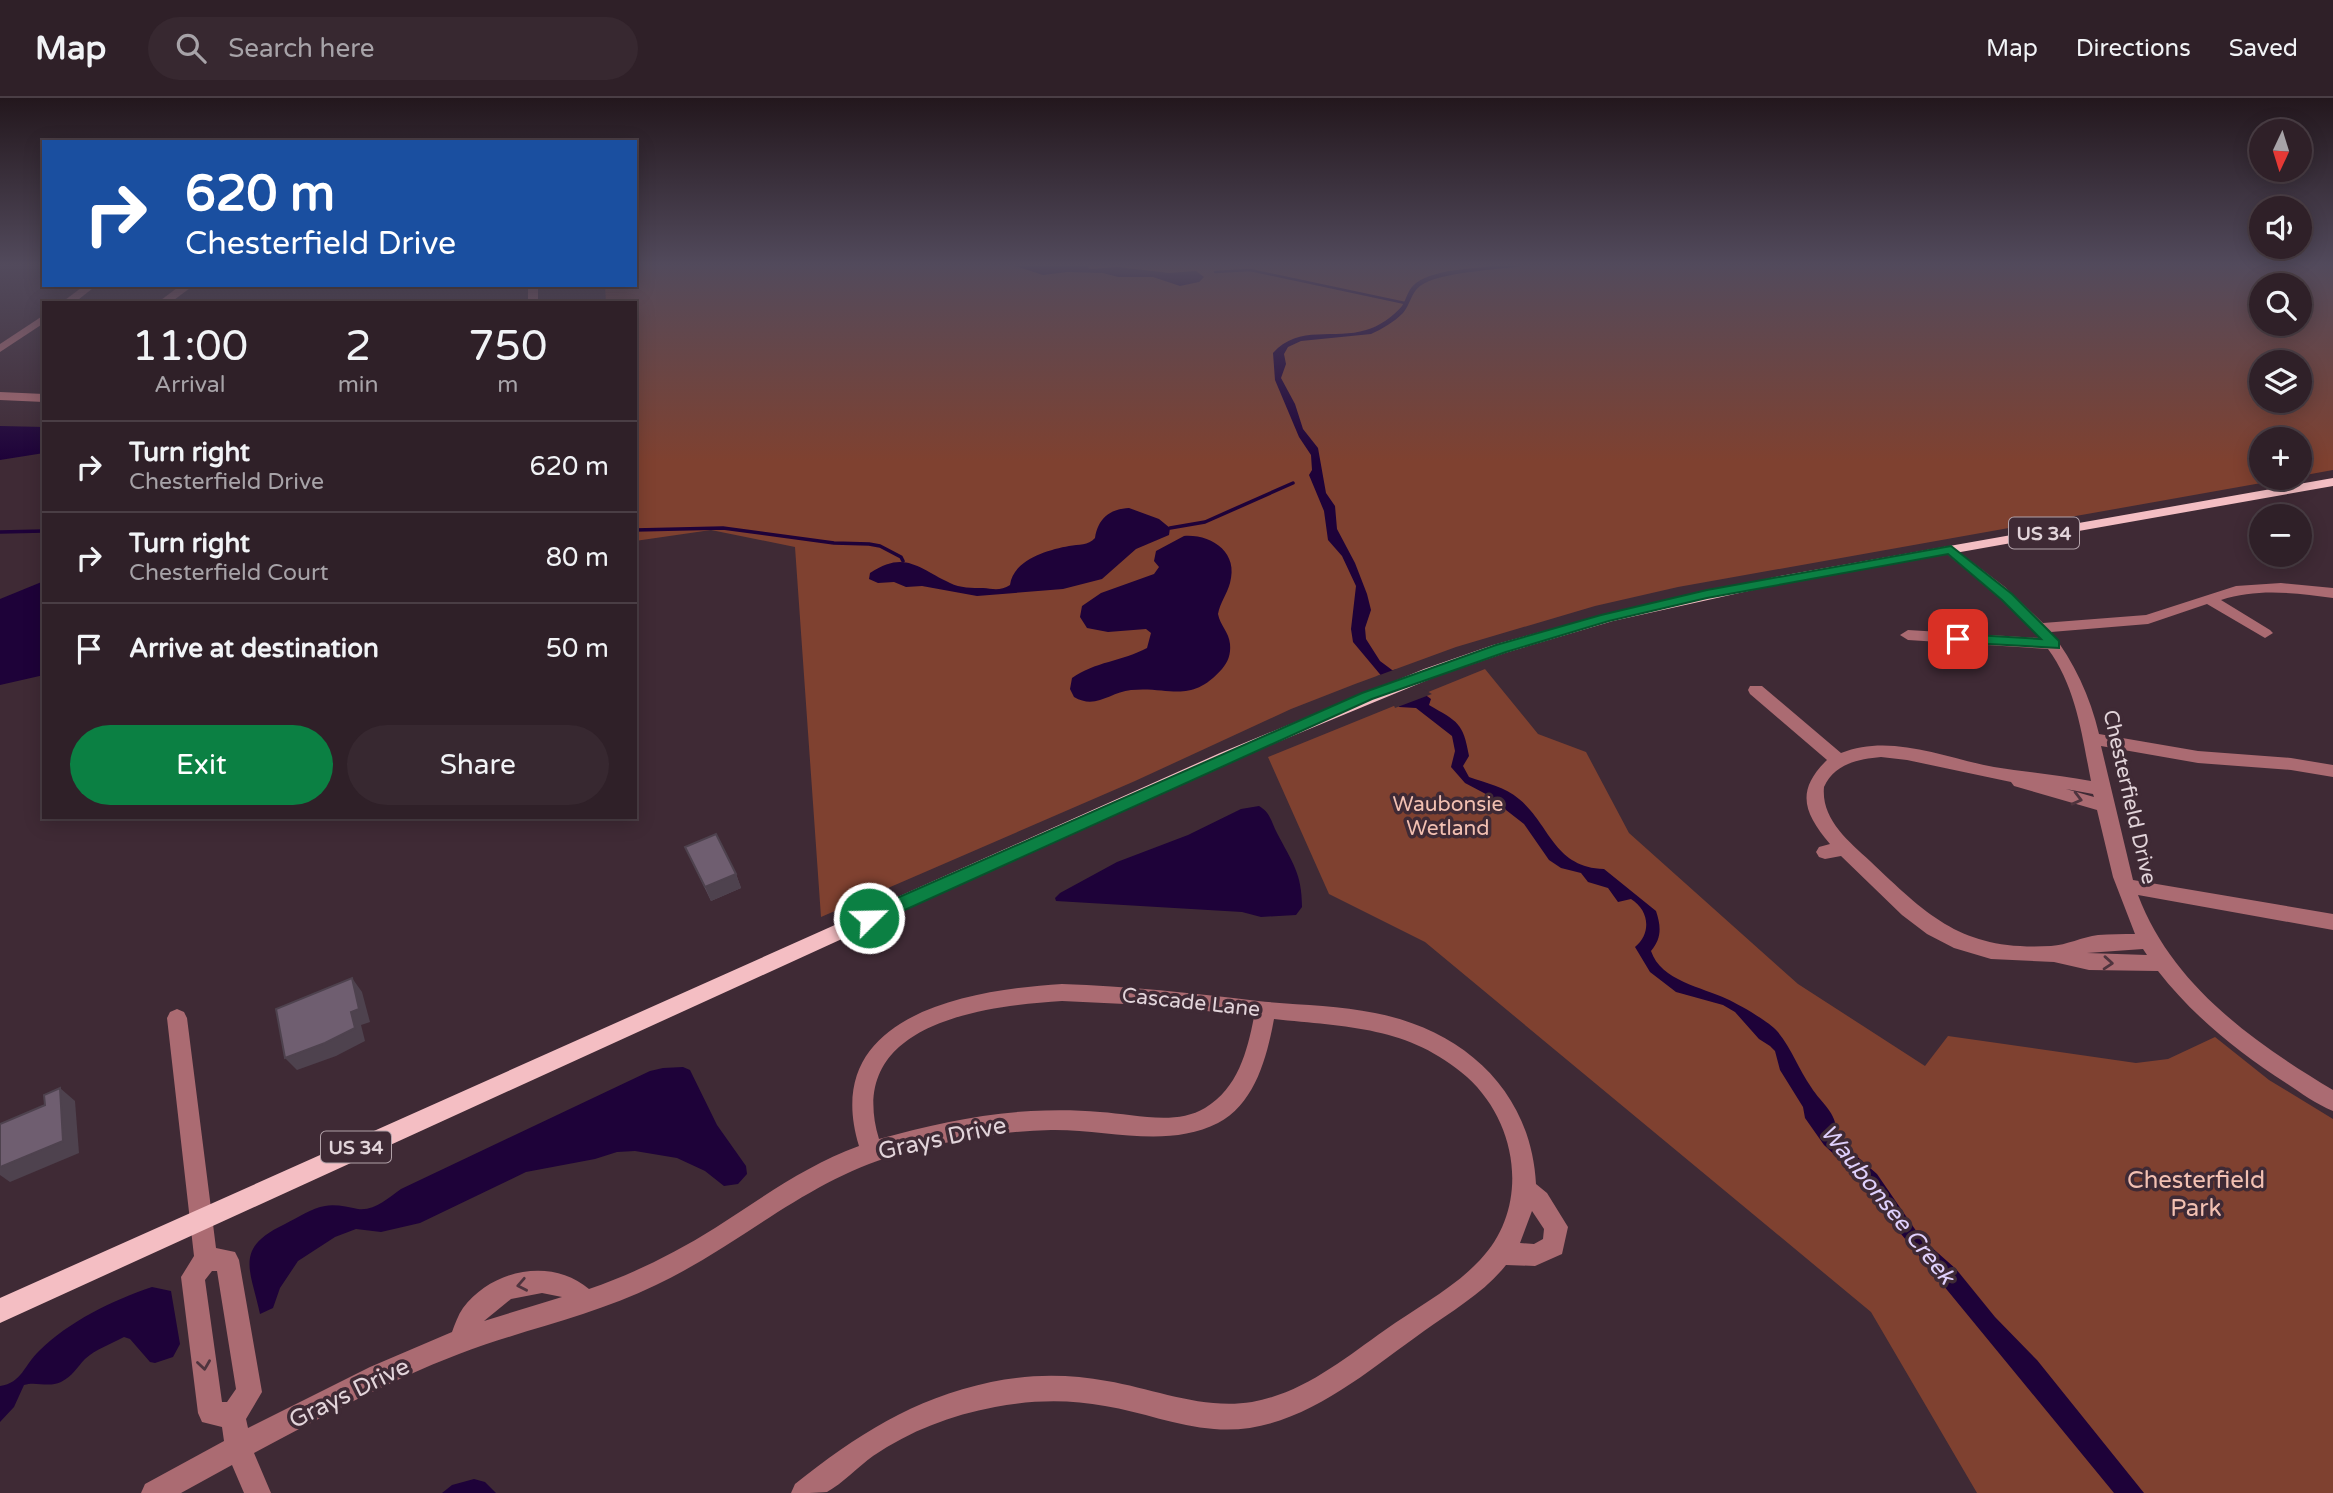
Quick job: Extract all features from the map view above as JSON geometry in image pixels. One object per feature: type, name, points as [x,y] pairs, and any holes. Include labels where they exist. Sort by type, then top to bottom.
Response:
[{"type":"main road","name":"US 34","points":[[0,1311],[200,1217],[1367,696],[1431,672],[1571,627],[1667,603],[2333,482]]},
{"type":"street","points":[[0,349],[27,330]]},
{"type":"street","points":[[0,397],[42,398]]},
{"type":"street","points":[[0,403],[42,398]]},
{"type":"street","name":"Chesterfield Drive","points":[[1951,550],[2054,645],[2082,696],[2093,739],[2103,798],[2126,886],[2149,941],[2163,963],[2218,1020],[2275,1065],[2333,1101]]},
{"type":"street","points":[[2038,628],[2123,623],[2171,612],[2236,590],[2257,588],[2333,593]]},
{"type":"street","points":[[2209,599],[2265,633]]},
{"type":"street","points":[[1908,635],[2054,645]]},
{"type":"street","points":[[1756,690],[1838,760]]},
{"type":"street","points":[[2093,739],[2198,757],[2291,764],[2333,771]]},
{"type":"street","points":[[2103,798],[2044,791],[2004,775],[1901,753],[1862,753],[1838,760],[1818,779],[1815,796],[1825,824],[1844,849],[1909,910],[1934,929],[1961,943],[1990,951],[2054,954],[2089,962],[2163,963]]},
{"type":"street","points":[[1825,852],[1844,849]]},
{"type":"street","points":[[2126,886],[2333,922]]},
{"type":"street","points":[[2054,954],[2077,946],[2098,943],[2149,941]]},
{"type":"street","name":"Cascade Lane","points":[[804,1493],[849,1457],[890,1431],[933,1412],[976,1399],[1022,1390],[1098,1391],[1185,1413],[1220,1417],[1251,1415],[1282,1407],[1330,1383],[1465,1288],[1503,1253],[1520,1214],[1525,1189],[1519,1137],[1508,1112],[1493,1089],[1450,1051],[1401,1028],[1373,1021],[1133,994],[1098,993],[972,1002],[940,1010],[919,1020],[895,1038],[876,1058],[867,1078],[862,1098],[863,1120],[872,1151]]},
{"type":"street","name":"Grays Drive","points":[[154,1493],[399,1367],[461,1341],[633,1284],[690,1256],[825,1171],[872,1151],[940,1133],[993,1124],[1091,1121],[1162,1127],[1202,1120],[1223,1108],[1239,1093],[1251,1074],[1259,1051],[1266,1010]]},
{"type":"street","points":[[177,1018],[206,1259],[193,1277],[211,1413],[233,1416]]},
{"type":"street","points":[[1503,1253],[1535,1255],[1554,1246],[1556,1227],[1539,1201],[1525,1189]]},
{"type":"street","points":[[206,1259],[227,1260],[249,1392],[233,1416],[238,1448],[258,1493]]},
{"type":"street","points":[[461,1341],[471,1318],[488,1298],[508,1288],[529,1282],[551,1283],[568,1287],[585,1301]]},
{"type":"green space","points":[[637,330],[2249,330],[2249,336],[2312,336],[2312,330],[2333,330],[2333,470],[2312,474],[2312,427],[2249,427],[2249,485],[1678,587],[1595,606],[1456,647],[1291,709],[1135,781],[821,917],[795,547],[711,530],[637,541]]},
{"type":"green space","name":"Waubonsie Wetland","points":[[1485,669],[1538,734],[1586,752],[1629,833],[1798,984],[1925,1066],[1948,1036],[2136,1063],[2168,1059],[2215,1037],[2269,1080],[2333,1119],[2333,1493],[1977,1493],[1871,1312],[1425,942],[1329,894],[1268,757]]},
{"type":"water","name":"Waubonsee Creek","points":[[1378,330],[1371,334],[1301,341],[1288,347],[1284,354],[1286,364],[1281,378],[1295,404],[1303,429],[1318,448],[1326,493],[1335,506],[1337,529],[1367,594],[1371,610],[1365,628],[1366,639],[1380,661],[1431,699],[1429,705],[1458,724],[1467,745],[1469,756],[1463,766],[1469,777],[1514,795],[1529,809],[1563,853],[1574,861],[1604,869],[1656,911],[1660,932],[1651,951],[1664,969],[1683,982],[1739,1005],[1777,1031],[1811,1087],[1833,1116],[1836,1138],[1877,1174],[1921,1238],[1956,1269],[1995,1317],[2037,1360],[2144,1493],[2114,1493],[1883,1212],[1874,1192],[1824,1145],[1805,1118],[1803,1107],[1780,1070],[1775,1051],[1759,1039],[1735,1012],[1723,1005],[1676,992],[1650,972],[1635,947],[1646,929],[1642,909],[1631,899],[1618,902],[1608,888],[1588,882],[1581,873],[1561,868],[1549,860],[1524,824],[1499,801],[1465,783],[1451,767],[1455,751],[1452,736],[1416,708],[1399,707],[1389,685],[1353,642],[1351,629],[1356,586],[1342,556],[1328,540],[1324,511],[1309,475],[1312,470],[1311,455],[1299,437],[1275,380],[1273,353],[1283,344],[1306,336]]},
{"type":"water","points":[[0,426],[42,427],[42,453],[0,460]]},
{"type":"water","points":[[1129,508],[1159,519],[1170,528],[1169,535],[1136,549],[1102,579],[1063,589],[977,596],[922,586],[906,587],[894,582],[878,583],[869,579],[870,573],[882,566],[902,562],[920,567],[958,586],[1003,588],[1010,585],[1012,576],[1024,563],[1051,550],[1089,542],[1095,538],[1099,525],[1106,516],[1116,510]]},
{"type":"water","points":[[1184,536],[1213,542],[1227,554],[1230,562],[1230,583],[1218,614],[1230,644],[1224,666],[1211,680],[1189,690],[1131,690],[1089,702],[1074,697],[1070,689],[1072,678],[1090,668],[1147,648],[1151,633],[1146,629],[1108,632],[1087,628],[1080,617],[1082,606],[1101,593],[1154,574],[1159,567],[1154,561],[1156,551]]},
{"type":"water","points":[[42,582],[42,675],[0,685],[0,599]]},
{"type":"water","points":[[1259,806],[1270,818],[1298,876],[1302,907],[1296,915],[1261,917],[1242,912],[1056,901],[1055,898],[1060,893],[1117,862],[1188,835],[1241,809]]},
{"type":"water","points":[[683,1067],[690,1070],[717,1125],[746,1166],[747,1174],[738,1184],[724,1186],[705,1171],[677,1158],[635,1151],[617,1152],[595,1159],[526,1172],[420,1223],[381,1232],[356,1229],[335,1237],[298,1261],[280,1288],[273,1308],[260,1314],[250,1261],[258,1242],[269,1233],[320,1207],[333,1205],[364,1209],[376,1206],[401,1189],[650,1071]]},
{"type":"water","points":[[152,1287],[171,1291],[180,1344],[173,1357],[150,1362],[130,1339],[124,1337],[89,1355],[61,1382],[24,1385],[14,1407],[0,1422],[0,1386],[18,1377],[51,1340],[92,1313]]},
{"type":"water","points":[[474,1479],[485,1482],[496,1493],[442,1493],[452,1485]]},
{"type":"pier","points":[[1396,669],[1432,694],[1395,708],[1386,686],[1377,676]]},
{"type":"building","points":[[716,834],[736,874],[705,887],[685,847]]},
{"type":"building","points":[[352,978],[359,1009],[351,1012],[355,1028],[285,1058],[276,1009]]},
{"type":"building","points":[[60,1088],[63,1141],[0,1167],[0,1124],[45,1105],[44,1095]]},
{"type":"waterway","points":[[1170,528],[1205,522],[1293,483]]},
{"type":"waterway","points":[[637,530],[723,528],[834,543],[869,544],[880,546],[901,557],[903,561]]},
{"type":"waterway","points":[[0,532],[42,531]]},
{"type":"route","points":[[869,918],[1367,696],[1501,649],[1606,618],[1707,594],[1951,550],[2007,597],[2054,645],[1958,639]]},
{"type":"park label","name":"Chesterfield Park","points":[[2196,1194]]}]
